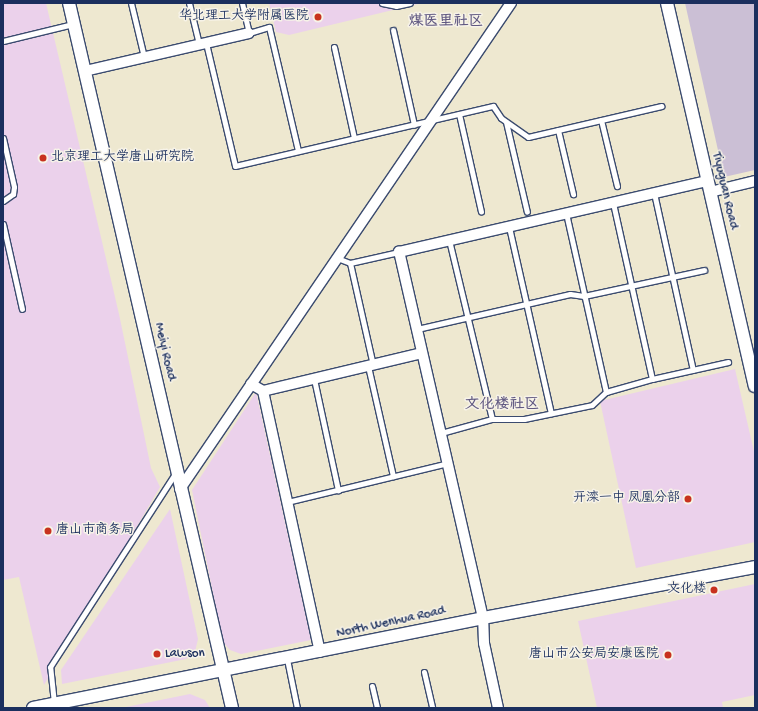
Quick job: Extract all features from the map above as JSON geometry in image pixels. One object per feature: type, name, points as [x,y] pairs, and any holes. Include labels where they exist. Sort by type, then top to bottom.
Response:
[{"type":"street","name":"Meiyi Road","points":[[69,3],[180,489],[232,708]]},
{"type":"street","points":[[180,489],[511,3]]},
{"type":"street","name":"Tiyuguan Road","points":[[667,3],[755,386]]},
{"type":"street","points":[[85,71],[249,33]]},
{"type":"street","points":[[498,708],[484,643],[483,618],[399,252],[654,193],[755,181]]},
{"type":"street","points":[[251,384],[263,391],[422,353]]},
{"type":"street","points":[[263,391],[320,652]]},
{"type":"street","name":"North Wenhua Road","points":[[33,708],[61,705],[483,618],[755,567]]},
{"type":"lane","points":[[131,3],[144,57]]},
{"type":"lane","points":[[190,3],[203,43],[235,166],[493,106],[501,118],[528,137],[661,106]]},
{"type":"lane","points":[[242,3],[249,33],[269,27],[298,151]]},
{"type":"lane","points":[[382,3],[396,6],[410,3]]},
{"type":"lane","points":[[3,41],[74,24]]},
{"type":"lane","points":[[393,30],[414,124]]},
{"type":"lane","points":[[334,46],[354,138]]},
{"type":"lane","points":[[459,114],[481,212]]},
{"type":"lane","points":[[601,120],[617,186]]},
{"type":"lane","points":[[506,122],[527,212]]},
{"type":"lane","points":[[558,130],[573,194]]},
{"type":"lane","points":[[3,138],[14,187],[13,194],[3,201]]},
{"type":"lane","points":[[654,193],[693,370]]},
{"type":"lane","points":[[612,203],[652,379]]},
{"type":"lane","points":[[566,213],[606,392]]},
{"type":"lane","points":[[3,224],[22,309]]},
{"type":"lane","points":[[509,226],[551,414]]},
{"type":"lane","points":[[449,240],[492,419]]},
{"type":"lane","points":[[337,258],[350,263],[399,252]]},
{"type":"lane","points":[[350,263],[393,476]]},
{"type":"lane","points":[[417,329],[526,303],[570,294],[584,296],[704,270]]},
{"type":"lane","points":[[441,433],[492,419],[524,419],[592,404],[606,392],[652,379],[728,362]]},
{"type":"lane","points":[[314,379],[338,490]]},
{"type":"lane","points":[[287,502],[448,463]]},
{"type":"lane","points":[[61,705],[50,667],[176,471]]},
{"type":"lane","points":[[287,659],[297,708]]},
{"type":"lane","points":[[424,672],[432,708]]},
{"type":"lane","points":[[372,686],[377,708]]},
{"type":"shaded area","points":[[3,3],[46,3],[119,314],[151,468],[160,487],[44,685],[19,577],[3,580]]},
{"type":"shaded area","name":"华北理工大学附属医院","points":[[269,3],[422,3],[289,35],[276,32]]},
{"type":"shaded area","points":[[685,3],[755,3],[755,170],[724,177]]},
{"type":"shaded area","name":"开滦一中 凤凰分部","points":[[735,369],[755,456],[755,542],[636,568],[600,401]]},
{"type":"shaded area","points":[[256,392],[311,640],[241,654],[230,650],[223,642],[192,490]]},
{"type":"shaded area","points":[[170,509],[198,639],[195,652],[186,659],[62,684],[61,670]]},
{"type":"shaded area","points":[[755,584],[755,695],[722,702],[723,708],[597,708],[578,621]]},
{"type":"shaded area","points":[[190,694],[205,700],[210,708],[121,708]]},
{"type":"place","name":"华北理工大学附属医院","points":[[318,17]]},
{"type":"place","name":"北京理工大学唐山研究院","points":[[43,158]]},
{"type":"place","name":"开滦一中 凤凰分部","points":[[688,499]]},
{"type":"place","name":"唐山市商务局","points":[[48,531]]},
{"type":"place","name":"文化楼","points":[[714,590]]},
{"type":"place","name":"Lawson","points":[[157,654]]},
{"type":"place","name":"唐山市公安局安康医院","points":[[668,655]]},
{"type":"district","name":"煤医里社区","points":[[446,23]]},
{"type":"district","name":"文化楼社区","points":[[502,406]]}]
